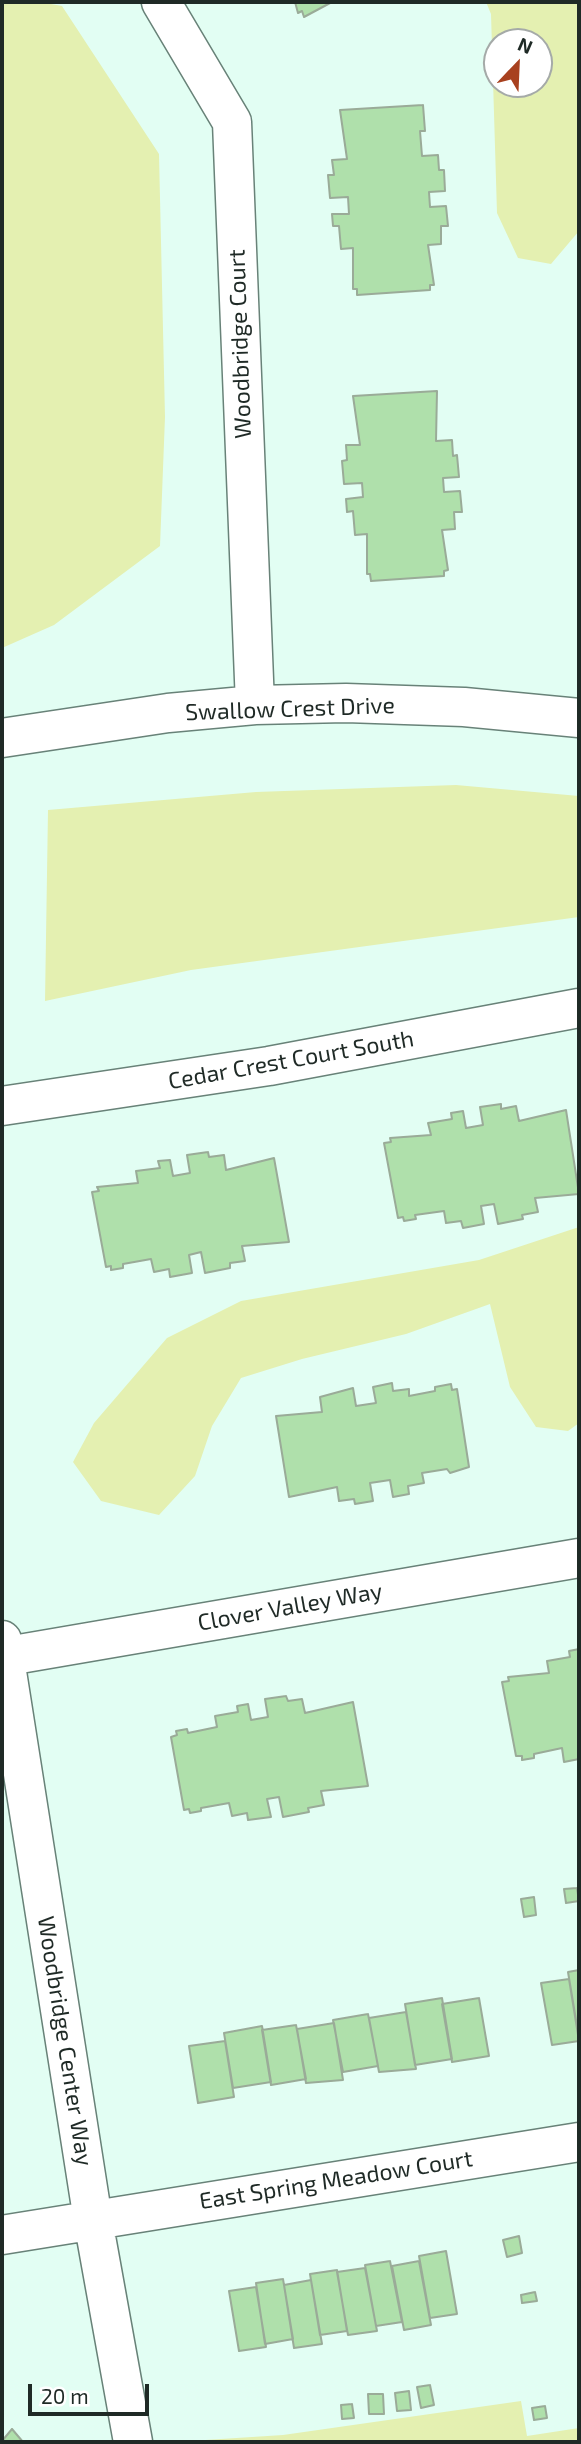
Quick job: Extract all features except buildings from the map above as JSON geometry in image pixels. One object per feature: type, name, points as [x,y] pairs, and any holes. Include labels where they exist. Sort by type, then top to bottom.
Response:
[{"type":"street","name":"Woodbridge Court","points":[[161,2],[232,122],[255,705]]},
{"type":"street","name":"Swallow Crest Drive","points":[[2,738],[168,713],[255,705],[346,703],[451,706],[579,718]]},
{"type":"street","name":"Cedar Crest Court South","points":[[2,1106],[269,1066],[579,1008]]},
{"type":"street","name":"Clover Valley Way","points":[[3,1651],[579,1558]]},
{"type":"street","name":"Woodbridge Center Way","points":[[3,1651],[93,2220],[133,2442]]},
{"type":"street","name":"East Spring Meadow Court","points":[[2,2235],[579,2142]]},
{"type":"green space","points":[[2,2],[40,2],[62,6],[159,154],[165,417],[160,546],[54,625],[2,648]]},
{"type":"green space","points":[[486,2],[579,2],[579,231],[551,264],[518,258],[497,213],[494,98],[553,98],[553,28],[491,28],[491,14]]},
{"type":"green space","points":[[456,785],[579,796],[579,917],[191,970],[45,1001],[48,810],[256,792]]},
{"type":"green space","points":[[579,1227],[579,1423],[568,1431],[536,1427],[510,1387],[490,1304],[406,1334],[302,1359],[241,1378],[212,1426],[195,1476],[159,1515],[101,1501],[73,1462],[94,1423],[167,1338],[241,1301],[479,1260]]},
{"type":"green space","points":[[521,2401],[527,2436],[579,2428],[579,2442],[190,2441],[283,2435]]}]
